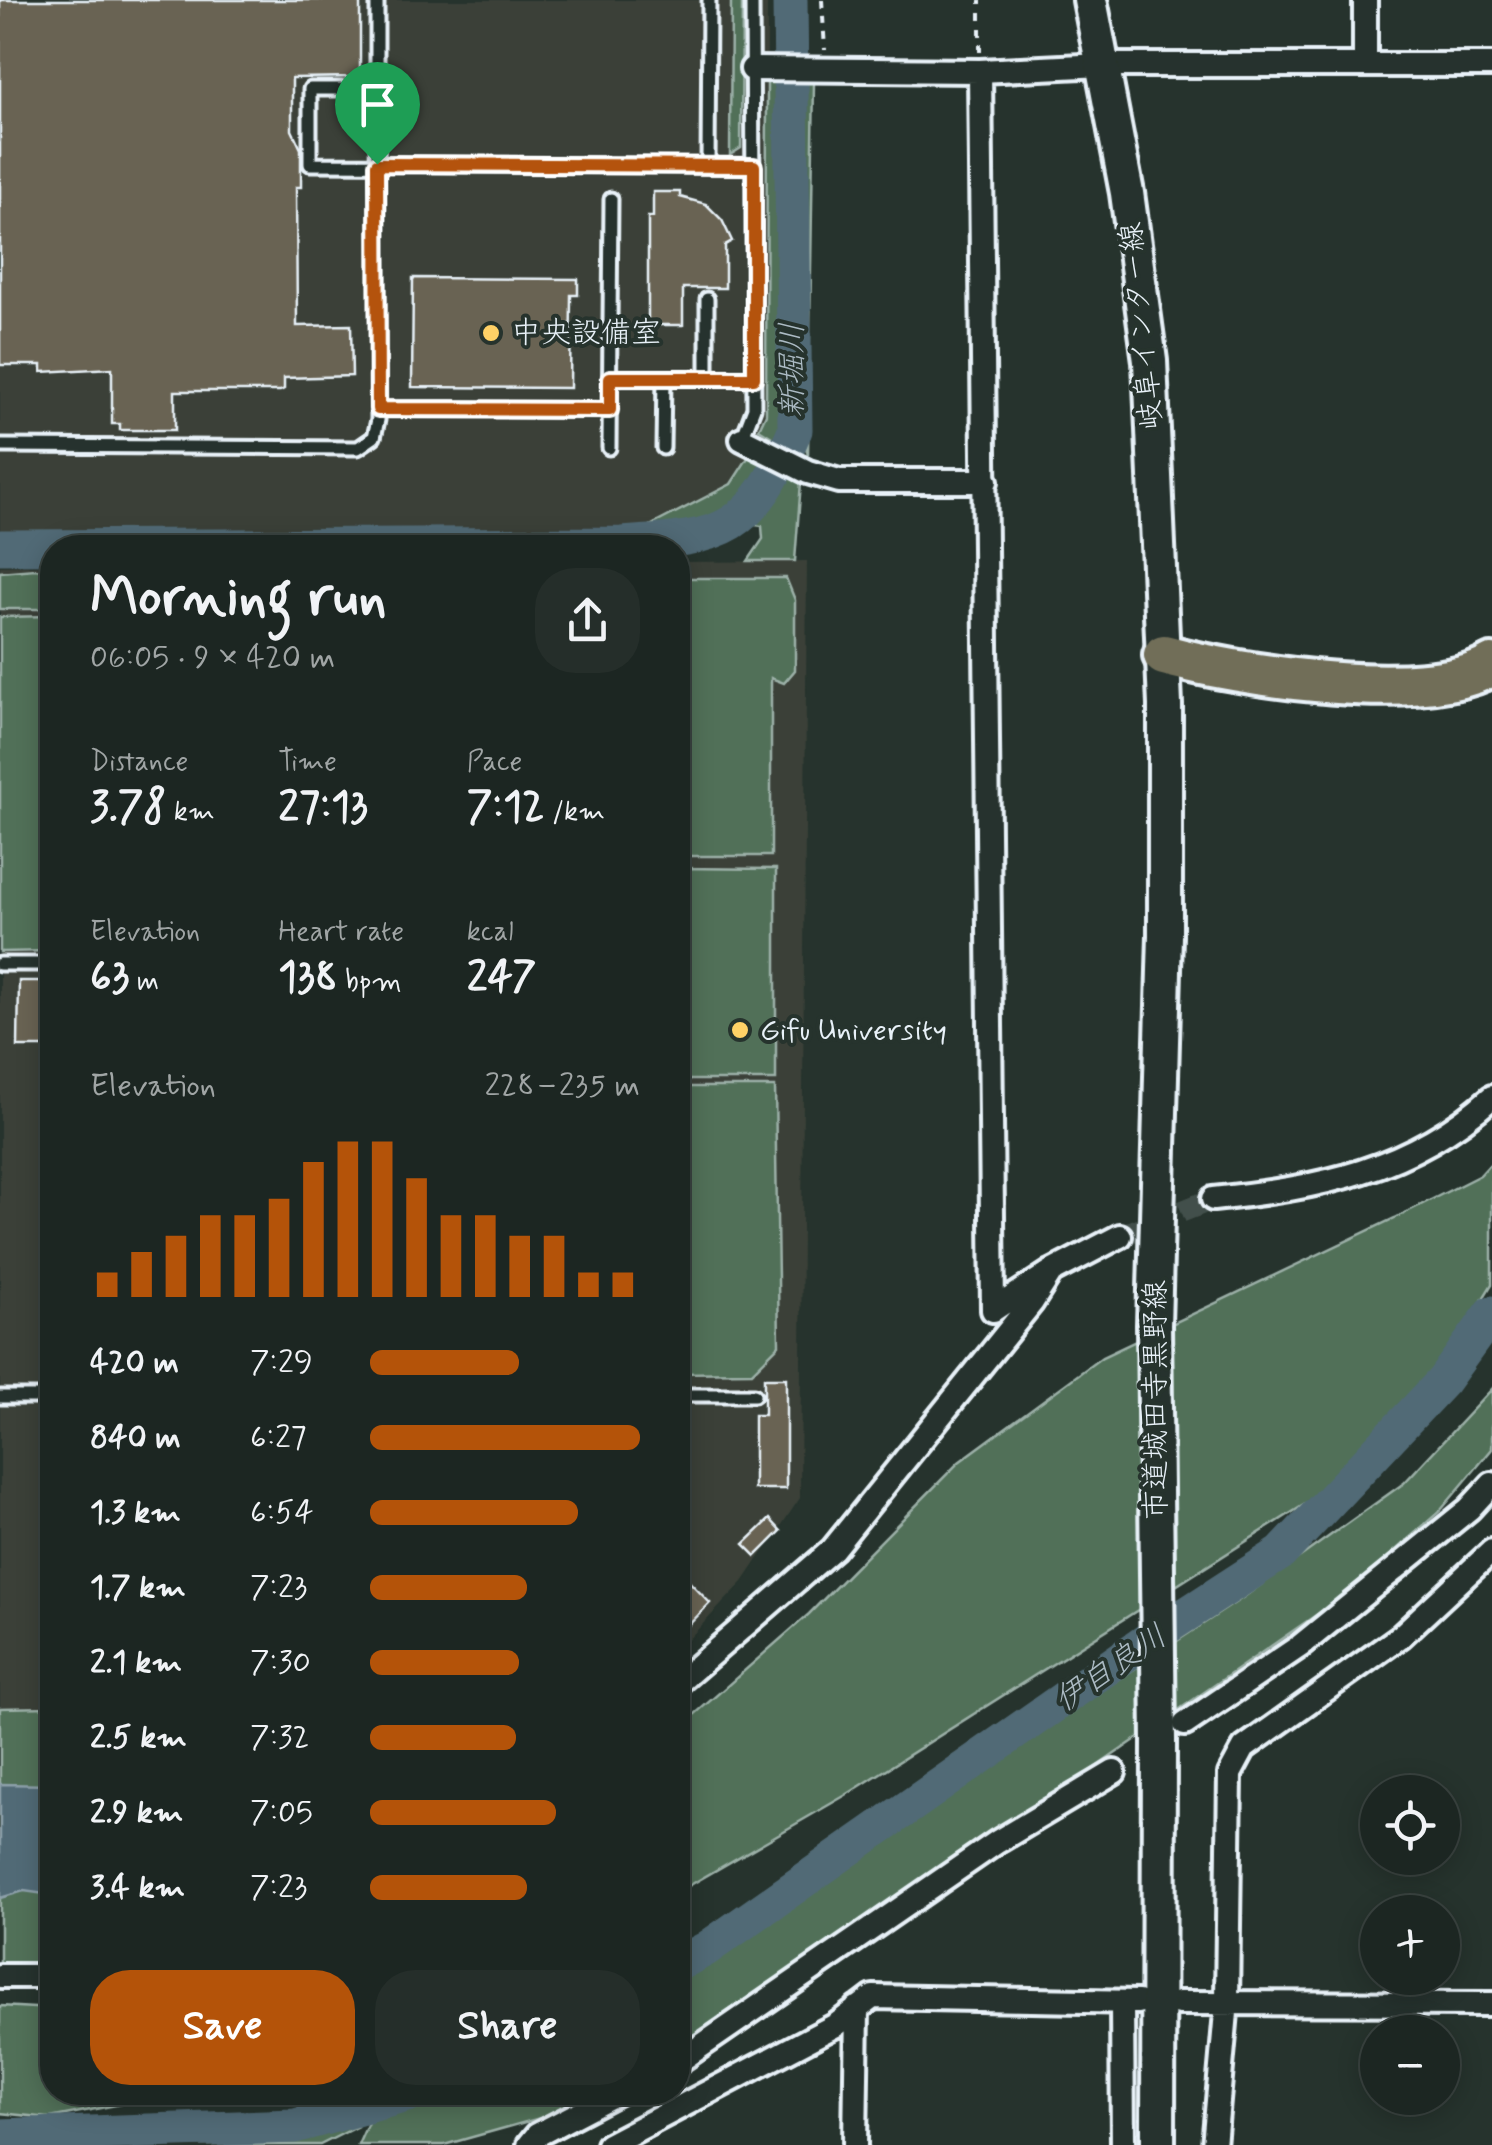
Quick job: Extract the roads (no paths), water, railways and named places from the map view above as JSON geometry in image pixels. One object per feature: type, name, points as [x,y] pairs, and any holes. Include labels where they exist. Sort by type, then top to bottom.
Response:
[{"type":"highway","points":[[1164,654],[1209,648],[1415,662],[1481,647],[1492,640]]},
{"type":"highway","points":[[1164,654],[1212,668],[1366,683],[1413,684],[1481,671],[1492,664]]},
{"type":"street","name":"岐阜インター線","points":[[1090,0],[1128,193],[1150,361],[1164,654]]},
{"type":"street","points":[[1365,0],[1365,62]]},
{"type":"street","points":[[752,69],[980,72],[1103,65],[1492,65]]},
{"type":"street","points":[[980,72],[993,1310],[1051,1272],[1120,1236]]},
{"type":"street","points":[[742,438],[808,472],[838,480],[986,481]]},
{"type":"street","name":"市道城田寺黒野線","points":[[1158,2145],[1172,1732],[1154,1325],[1165,935],[1164,654]]},
{"type":"street","points":[[1213,1199],[1297,1190],[1366,1172],[1457,1128],[1492,1097]]},
{"type":"street","points":[[690,1673],[833,1549],[1032,1302],[1051,1272]]},
{"type":"street","points":[[1172,1732],[1300,1646],[1469,1509],[1492,1484]]},
{"type":"street","points":[[1214,2145],[1227,2001],[1230,1774],[1244,1748],[1401,1636],[1492,1551]]},
{"type":"street","points":[[690,2054],[997,1842],[1114,1772]]},
{"type":"street","points":[[0,1976],[40,1976]]},
{"type":"street","points":[[690,2102],[836,2025],[873,1997],[1130,2002],[1123,2145]]},
{"type":"street","points":[[1179,2003],[1492,2004]]},
{"type":"street","points":[[855,2145],[858,2008]]},
{"type":"street","points":[[530,2145],[537,2135],[594,2105]]},
{"type":"street","points":[[608,2145],[684,2105]]},
{"type":"lane","points":[[0,446],[358,448],[374,438],[378,409],[378,0]]},
{"type":"lane","points":[[708,0],[708,166]]},
{"type":"lane","points":[[742,438],[754,408],[752,0]]},
{"type":"lane","points":[[377,89],[310,90],[310,164],[610,172],[754,166]]},
{"type":"lane","points":[[609,448],[610,199]]},
{"type":"lane","points":[[706,299],[706,378]]},
{"type":"lane","points":[[610,378],[754,378]]},
{"type":"lane","points":[[663,448],[664,378]]},
{"type":"lane","points":[[378,409],[610,410]]},
{"type":"lane","points":[[0,964],[40,964]]},
{"type":"lane","points":[[690,1395],[754,1395]]},
{"type":"lane","points":[[0,1397],[40,1397]]},
{"type":"water","points":[[0,1784],[40,1785],[40,1893],[24,1891],[0,1898]]},
{"type":"waterway","name":"新堀川","points":[[690,537],[732,523],[749,509],[764,490],[795,430],[790,0]]},
{"type":"waterway","name":"新堀川","points":[[0,547],[40,547]]},
{"type":"waterway","name":"伊自良川","points":[[690,1958],[1153,1636],[1281,1553],[1443,1381],[1492,1313]]},
{"type":"waterway","name":"伊自良川","points":[[0,2136],[295,2126],[371,2105]]},
{"type":"tunnel","points":[[1120,1236],[1213,1199]]},
{"type":"place","name":"中央設備室","points":[[491,333]]},
{"type":"place","name":"Gifu University","points":[[740,1030]]}]
